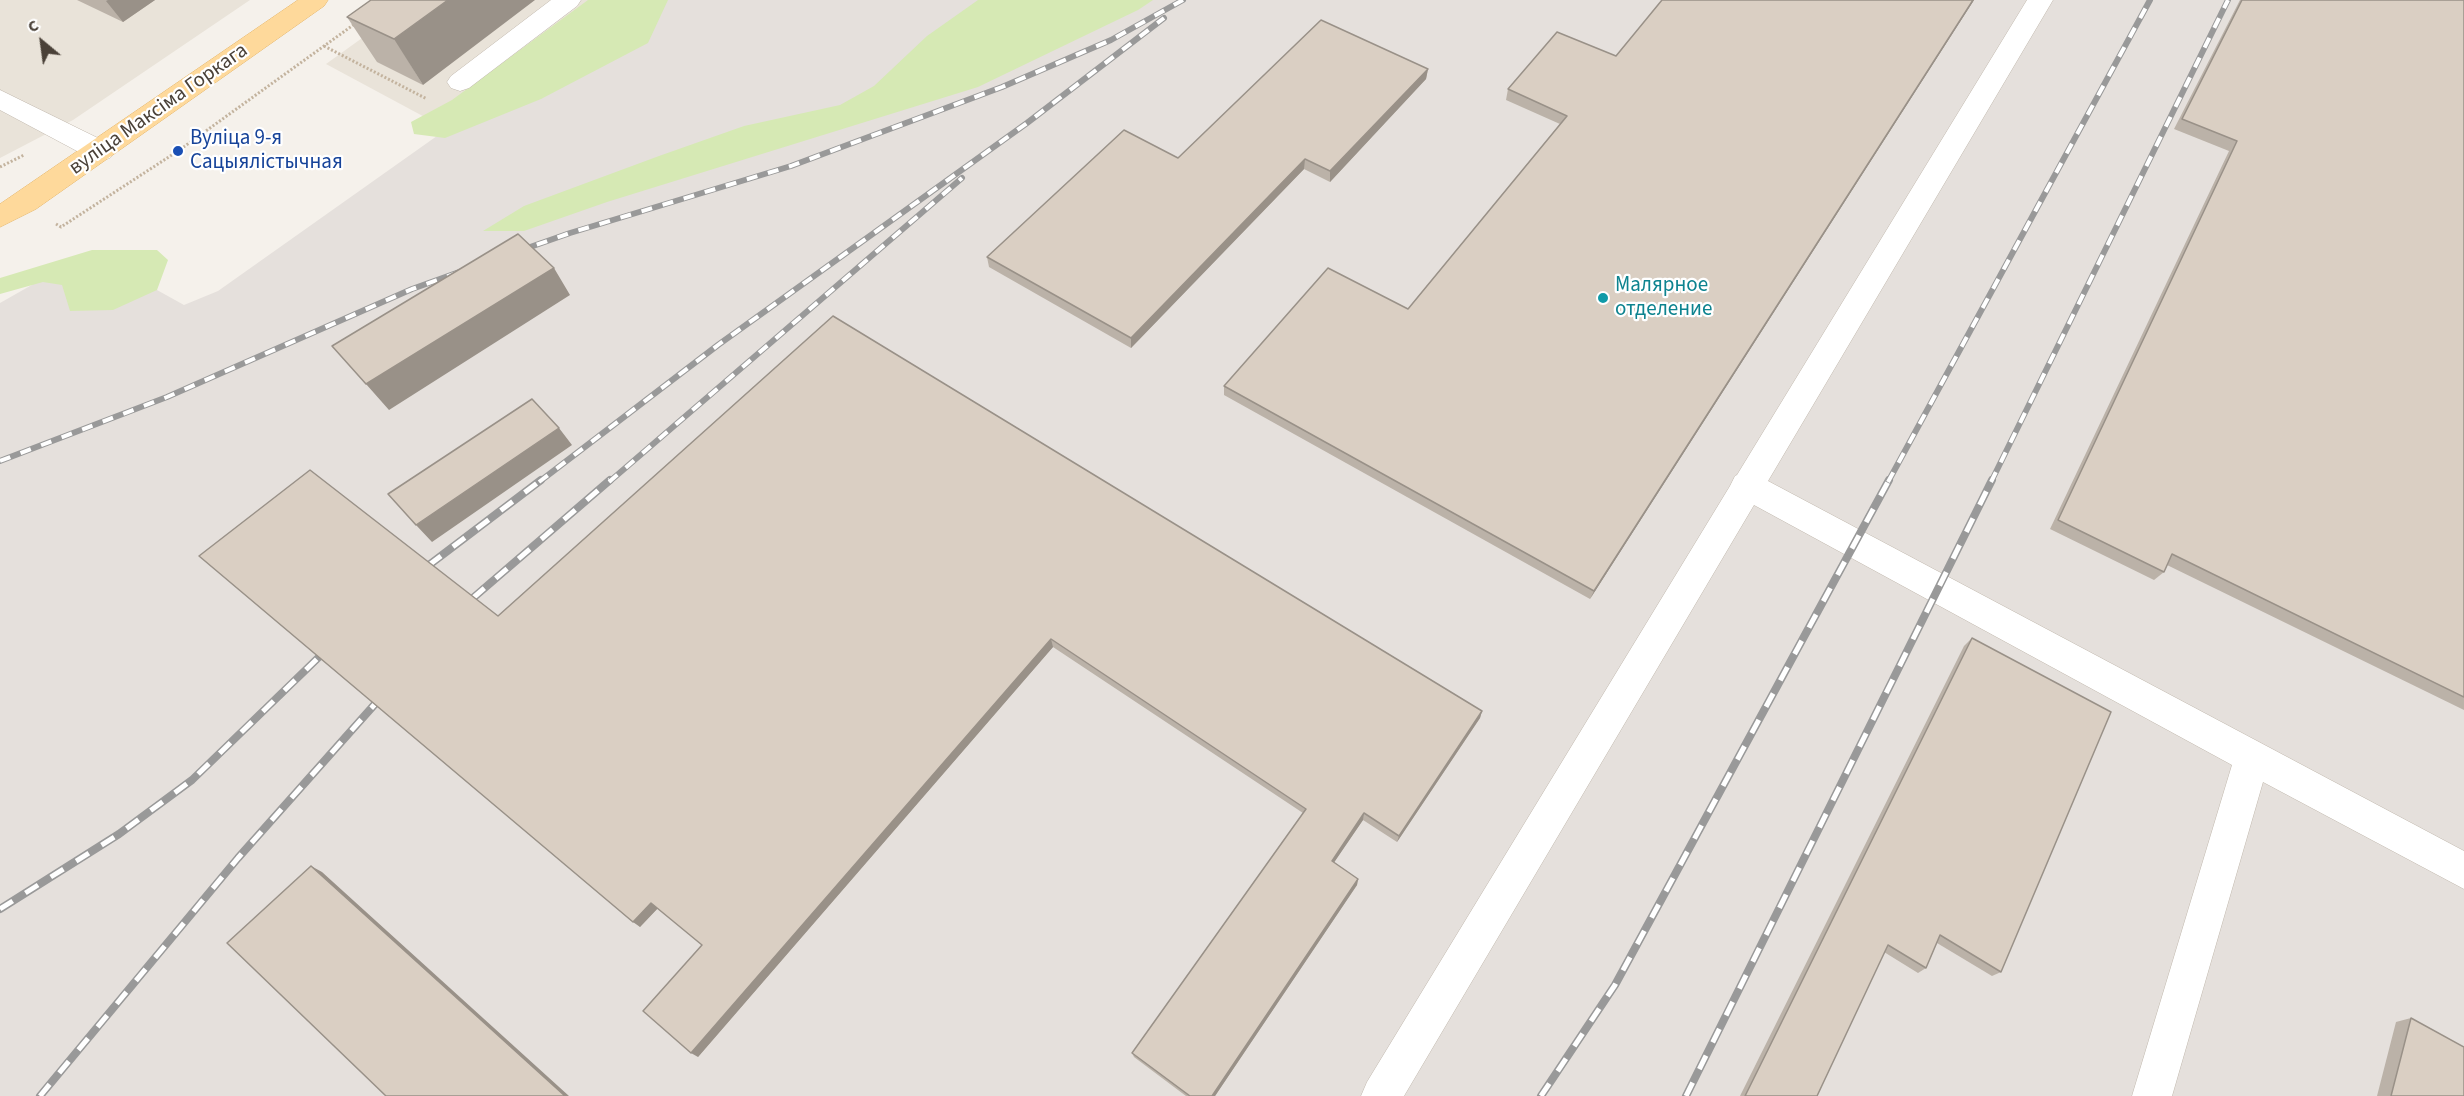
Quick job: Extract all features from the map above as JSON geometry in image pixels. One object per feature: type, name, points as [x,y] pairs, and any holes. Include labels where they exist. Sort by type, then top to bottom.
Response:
[{"type":"main road","name":"вуліца Максіма Горкага","points":[[0,217],[26,202],[315,0]]},
{"type":"lane","points":[[460,82],[568,0]]},
{"type":"lane","points":[[1381,1096],[1746,485],[2040,0]]},
{"type":"lane","points":[[0,99],[100,151]]},
{"type":"lane","points":[[1746,485],[2464,871]]},
{"type":"lane","points":[[2152,1096],[2252,757]]},
{"type":"path","points":[[54,222],[61,227],[178,151],[361,20]]},
{"type":"path","points":[[324,46],[427,99],[460,82]]},
{"type":"shaded area","points":[[0,0],[250,0],[73,120],[0,158]]},
{"type":"shaded area","points":[[415,0],[623,0],[445,128],[326,64]]},
{"type":"shaded area","points":[[629,0],[2464,0],[2464,1096],[0,1096],[0,303],[37,282],[103,260],[184,305],[218,291]]},
{"type":"green space","points":[[588,0],[668,0],[648,43],[541,99],[445,138],[414,134],[411,122],[452,100]]},
{"type":"green space","points":[[978,0],[1153,0],[1138,10],[978,87],[607,202],[524,231],[483,231],[524,206],[744,126],[840,105],[874,86],[927,36]]},
{"type":"green space","points":[[92,250],[157,250],[168,260],[157,290],[113,310],[70,311],[62,285],[43,282],[0,294],[0,278]]},
{"type":"building","points":[[371,0],[448,0],[394,39],[347,17]]},
{"type":"building","name":"Малярное отделение","points":[[1662,0],[1973,0],[1594,591],[1224,386],[1328,268],[1408,309],[1567,116],[1508,89],[1557,32],[1616,56]]},
{"type":"building","points":[[2242,0],[2464,0],[2464,697],[2172,554],[2164,572],[2058,520],[2237,141],[2182,119]]},
{"type":"building","points":[[1321,20],[1428,69],[1330,171],[1305,159],[1131,338],[987,257],[1124,130],[1178,158]]},
{"type":"building","points":[[518,234],[554,268],[366,384],[332,346]]},
{"type":"building","points":[[833,316],[1482,711],[1399,836],[1364,813],[1332,861],[1358,879],[1212,1096],[1190,1096],[1132,1053],[1306,809],[1051,639],[691,1053],[643,1011],[702,945],[651,903],[633,922],[199,556],[310,470],[498,616]]},
{"type":"building","points":[[532,399],[559,428],[416,525],[388,494]]},
{"type":"building","points":[[1972,638],[2111,712],[2001,972],[1940,935],[1926,968],[1888,945],[1817,1096],[1745,1096]]},
{"type":"building","points":[[311,866],[565,1096],[386,1096],[227,943]]},
{"type":"building","points":[[2411,1018],[2464,1047],[2464,1096],[2391,1096]]},
{"type":"railway","points":[[516,252],[570,233],[791,166],[1002,87],[1111,40],[1183,0]]},
{"type":"railway","points":[[1888,482],[2150,0]]},
{"type":"railway","points":[[1991,482],[2228,0]]},
{"type":"railway","points":[[539,482],[718,345],[1027,123],[1164,18]]},
{"type":"railway","points":[[609,482],[962,178]]},
{"type":"railway","points":[[0,461],[167,397],[412,289],[462,271]]},
{"type":"railway","points":[[429,565],[541,480]]},
{"type":"railway","points":[[473,598],[610,480]]},
{"type":"railway","points":[[1541,1096],[1615,985],[1889,480]]},
{"type":"railway","points":[[1686,1096],[1992,480]]},
{"type":"railway","points":[[0,909],[119,834],[192,780],[319,657]]},
{"type":"railway","points":[[40,1096],[238,858],[375,704]]},
{"type":"place","name":"Вуліца 9-я Сацыялістычная","points":[[178,151]]},
{"type":"place","name":"Малярное отделение","points":[[1603,298]]}]
